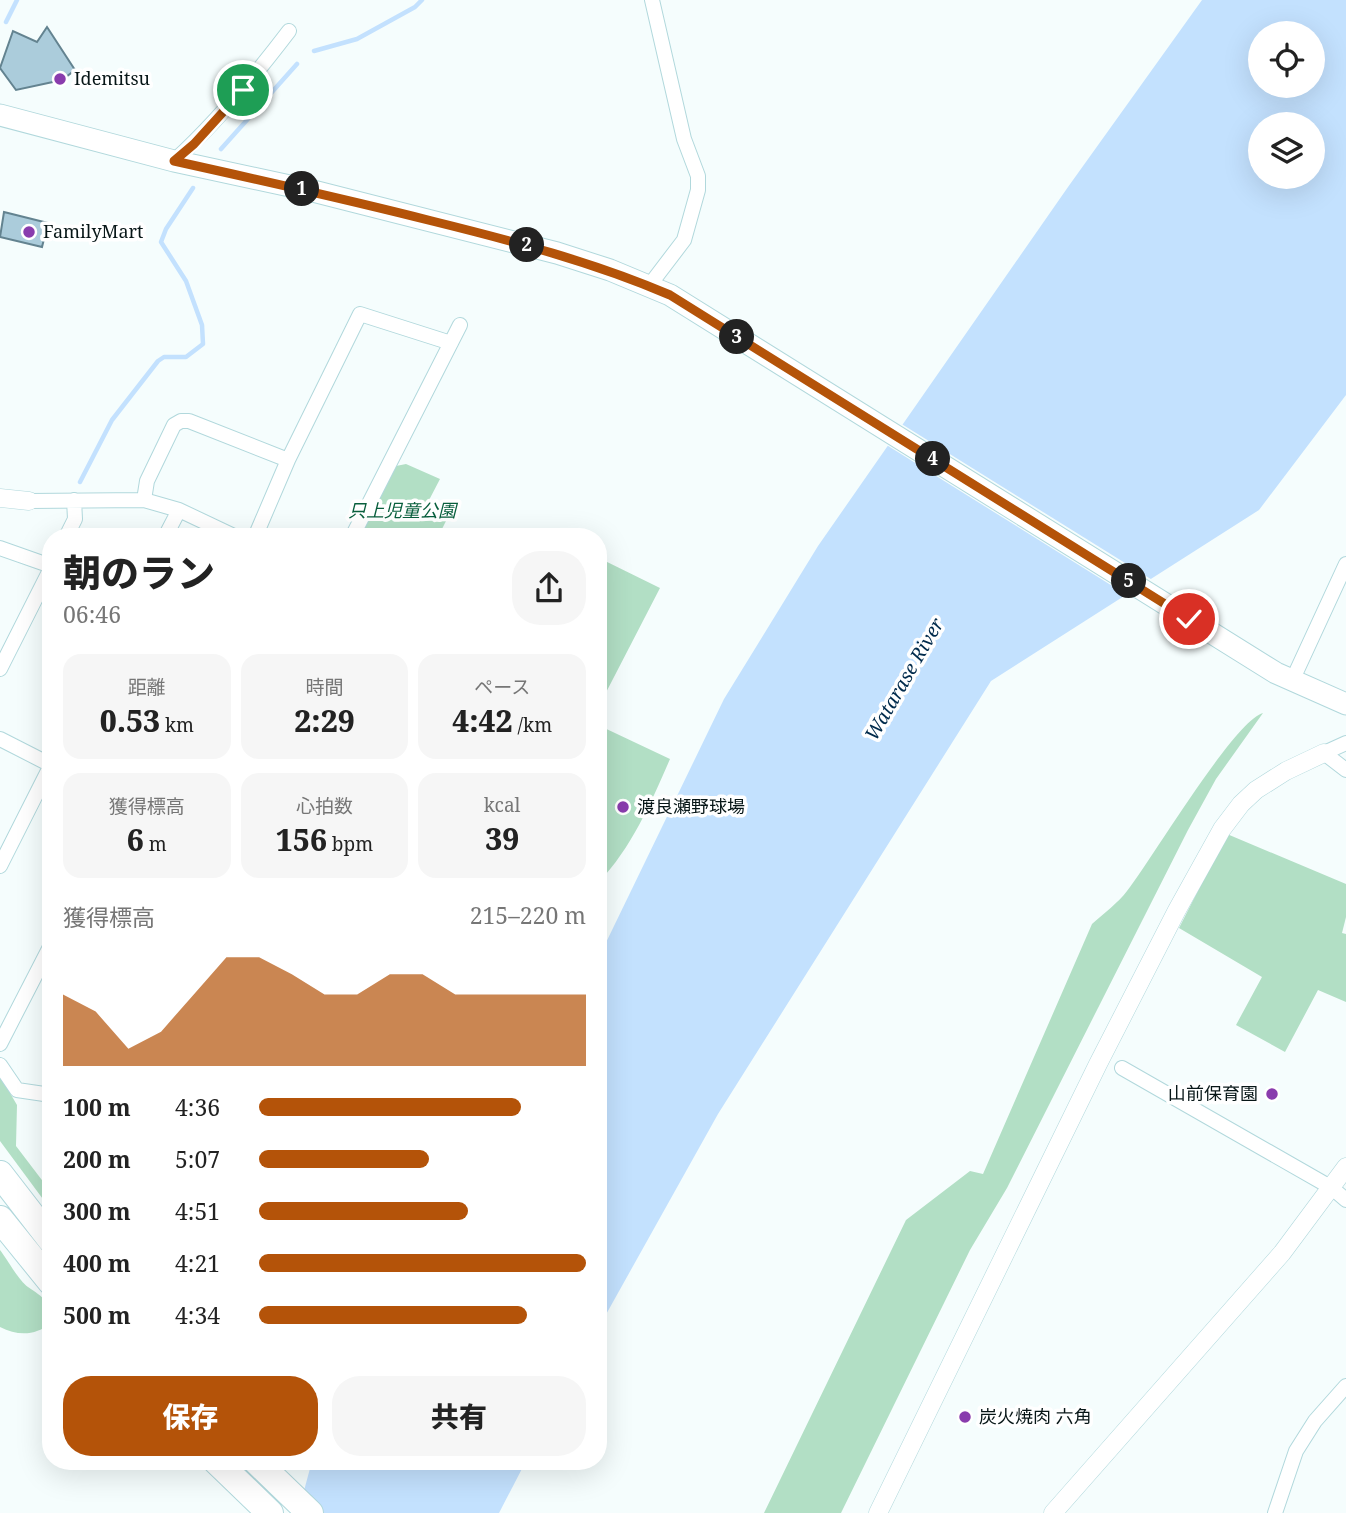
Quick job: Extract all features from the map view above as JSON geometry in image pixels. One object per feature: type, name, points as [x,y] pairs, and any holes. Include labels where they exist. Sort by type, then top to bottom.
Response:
[{"type":"highway","points":[[0,1174],[42,1228]]},
{"type":"highway","points":[[0,1219],[42,1271]]},
{"type":"highway","points":[[225,1470],[270,1513]]},
{"type":"highway","points":[[265,1470],[310,1513]]},
{"type":"main road","points":[[0,115],[174,161],[313,191],[544,250],[590,263],[670,295],[1284,677],[1346,704]]},
{"type":"street","points":[[649,286],[684,240],[698,190],[698,176],[684,139],[652,0]]},
{"type":"street","points":[[174,161],[194,144],[243,90],[289,31]]},
{"type":"street","points":[[259,528],[288,460],[360,314],[450,343]]},
{"type":"street","points":[[357,528],[460,325]]},
{"type":"street","points":[[144,500],[147,481],[174,425],[181,421],[189,421],[288,460]]},
{"type":"street","points":[[0,498],[29,501],[144,500],[178,510],[217,528]]},
{"type":"street","points":[[70,528],[75,519],[74,500]]},
{"type":"street","points":[[169,528],[178,510]]},
{"type":"street","points":[[0,548],[42,564]]},
{"type":"street","points":[[1284,677],[1346,564]]},
{"type":"street","points":[[0,669],[42,585]]},
{"type":"street","points":[[0,739],[42,760]]},
{"type":"street","points":[[878,1513],[1098,1064],[1222,829],[1236,809],[1256,790],[1286,771],[1346,743]]},
{"type":"street","points":[[1324,753],[1346,770]]},
{"type":"street","points":[[0,866],[42,783]]},
{"type":"street","points":[[0,1044],[42,962]]},
{"type":"street","points":[[0,1065],[18,1090],[42,1094]]},
{"type":"street","points":[[1122,1068],[1332,1188],[1346,1200]]},
{"type":"street","points":[[1054,1513],[1282,1253],[1346,1167]]},
{"type":"street","points":[[1275,1513],[1296,1451],[1315,1421],[1346,1386]]},
{"type":"green space","name":"只上児童公園","points":[[406,464],[440,479],[427,504],[449,515],[442,528],[365,528],[396,466]]},
{"type":"green space","points":[[607,562],[660,588],[607,691]]},
{"type":"green space","points":[[1263,713],[1216,779],[1188,830],[1007,1188],[970,1250],[841,1513],[764,1513],[906,1220],[970,1171],[983,1174],[1092,924],[1127,891],[1214,764],[1250,722]]},
{"type":"green space","name":"渡良瀬野球場","points":[[607,729],[670,759],[648,808],[607,873]]},
{"type":"green space","points":[[1227,834],[1346,884],[1346,917],[1342,933],[1346,934],[1346,1002],[1318,990],[1285,1052],[1236,1025],[1262,977],[1179,928]]},
{"type":"green space","points":[[0,1076],[17,1105],[16,1146],[42,1180],[42,1198],[0,1141]]},
{"type":"green space","points":[[0,1250],[21,1280],[42,1297],[42,1328],[26,1333],[0,1327]]},
{"type":"water","name":"Watarase River","points":[[1202,0],[1346,0],[1346,395],[1259,510],[991,681],[718,1114],[607,1313],[607,940],[724,699],[818,546]]},
{"type":"water","points":[[310,1470],[521,1470],[499,1513],[298,1513]]},
{"type":"pier","points":[[900,423],[1154,581],[1130,597],[885,444]]},
{"type":"building","points":[[47,27],[75,70],[62,80],[16,90],[0,68],[13,31],[37,42]]},
{"type":"building","points":[[4,212],[48,223],[42,247],[0,237]]},
{"type":"waterway","points":[[6,22],[17,0]]},
{"type":"waterway","points":[[314,51],[357,39],[415,7],[422,0]]},
{"type":"waterway","points":[[221,149],[297,64]]},
{"type":"waterway","points":[[80,482],[112,420],[158,361],[164,357],[186,357],[203,344],[202,325],[186,281],[161,242],[166,229],[193,188]]},
{"type":"place","name":"Idemitsu","points":[[60,79]]},
{"type":"place","name":"FamilyMart","points":[[29,232]]},
{"type":"place","name":"渡良瀬野球場","points":[[623,807]]},
{"type":"place","name":"山前保育園","points":[[1272,1094]]},
{"type":"place","name":"炭火焼肉 六角","points":[[965,1417]]},
{"type":"route","points":[[243,90],[194,144],[174,161],[313,191],[556,253],[610,270],[670,295],[1189,619]]}]
